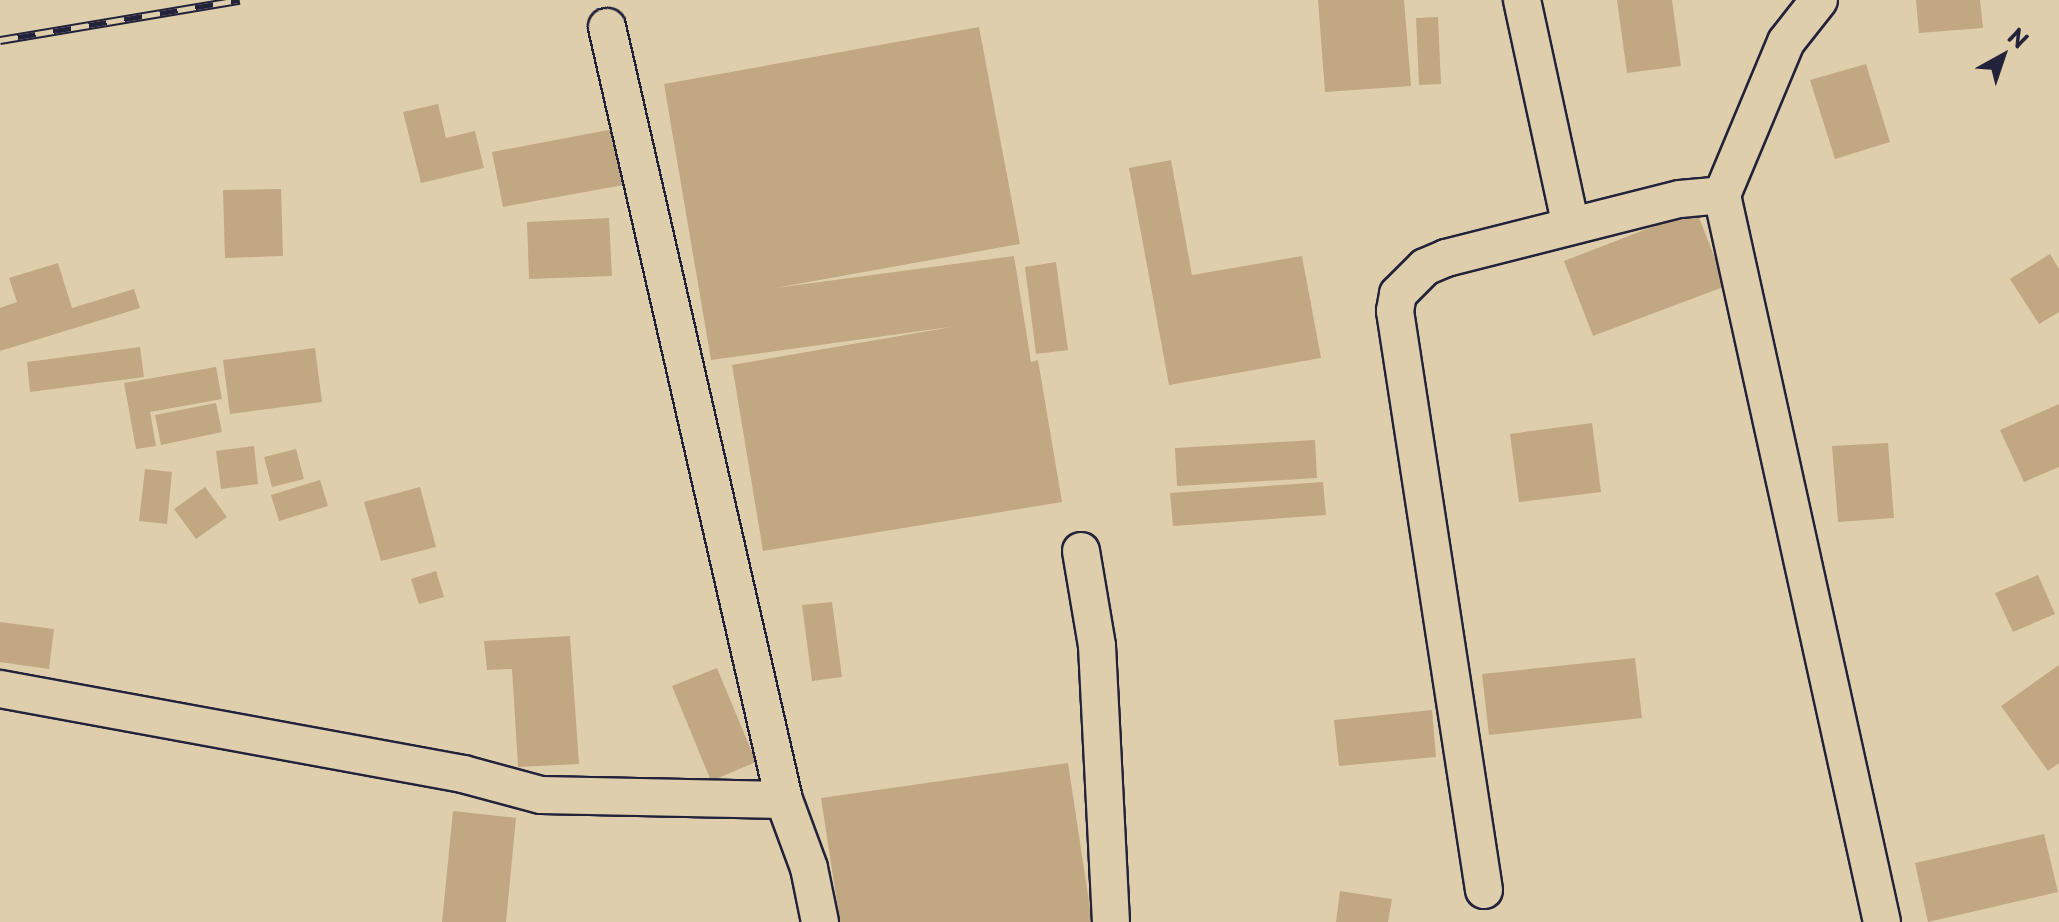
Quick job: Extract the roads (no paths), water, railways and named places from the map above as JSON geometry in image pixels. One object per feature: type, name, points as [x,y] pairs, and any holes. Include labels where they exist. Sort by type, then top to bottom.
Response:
[{"type":"street","points":[[1522,0],[1571,226]]},
{"type":"street","points":[[1819,0],[1786,42],[1722,195],[1882,922]]},
{"type":"street","points":[[607,27],[784,800],[809,868],[820,922]]},
{"type":"street","points":[[1484,890],[1395,311],[1398,294],[1425,267],[1680,199],[1722,195]]},
{"type":"street","points":[[1081,551],[1097,646],[1111,922]]},
{"type":"street","points":[[0,689],[463,774],[541,795],[784,800]]},
{"type":"railway","points":[[0,40],[240,0]]}]
